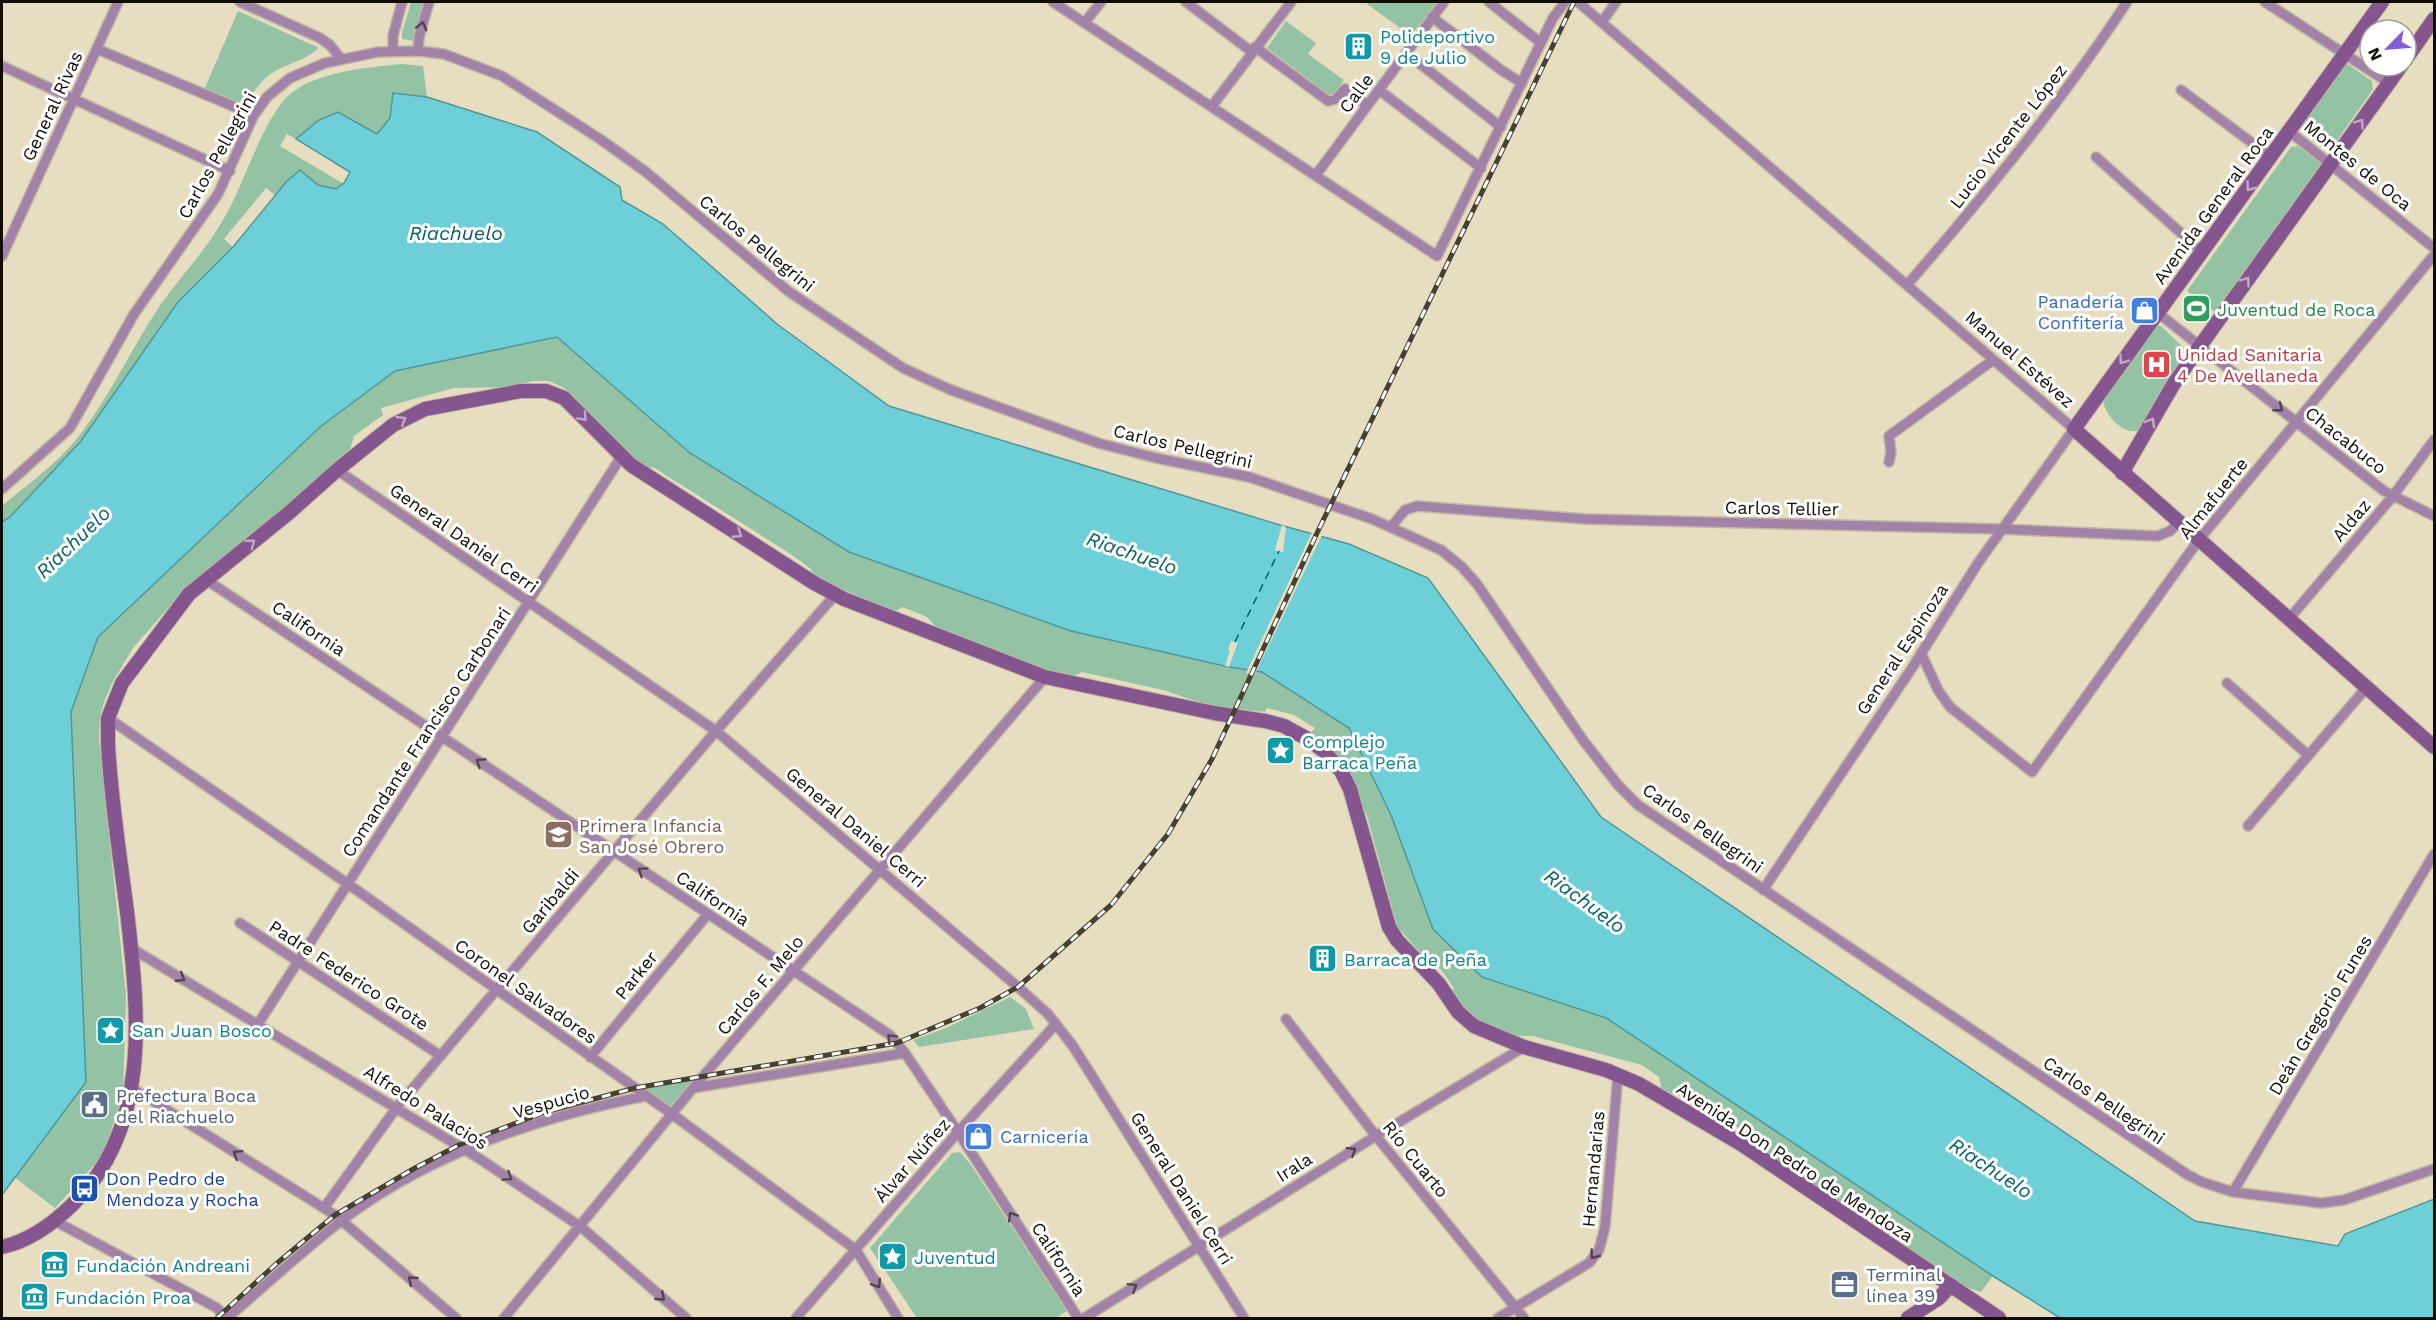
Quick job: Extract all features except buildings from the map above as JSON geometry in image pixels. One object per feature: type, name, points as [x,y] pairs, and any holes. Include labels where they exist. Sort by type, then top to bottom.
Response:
[{"type":"main road","name":"Avenida General Roca","points":[[2074,429],[2382,2]]},
{"type":"main road","points":[[2418,42],[2434,19]]},
{"type":"main road","points":[[2122,473],[2173,385],[2393,78]]},
{"type":"main road","name":"Avenida Don Pedro de Mendoza","points":[[2,1247],[30,1236],[55,1221],[83,1195],[105,1164],[123,1125],[132,1088],[136,1041],[131,948],[108,754],[108,718],[122,683],[181,603],[205,579],[291,511],[393,425],[418,412],[530,390],[551,392],[564,398],[621,457],[835,595],[1045,677],[1214,713],[1264,721],[1290,729],[1316,744],[1341,771],[1350,789],[1384,914],[1397,940],[1439,984],[1466,1021],[1524,1047],[1618,1074],[1654,1093],[1741,1144],[1999,1318]]},
{"type":"main road","name":"Manuel Estévez","points":[[2074,429],[2178,524],[2434,747]]},
{"type":"main road","points":[[1908,1318],[1939,1298],[1950,1286]]},
{"type":"street","name":"General Rivas","points":[[2,256],[4,244],[118,2]]},
{"type":"street","points":[[240,2],[320,38],[330,45],[340,59]]},
{"type":"street","points":[[393,50],[393,36],[402,2]]},
{"type":"street","points":[[418,51],[419,37],[429,2]]},
{"type":"street","points":[[1053,2],[1437,256],[1553,18],[1565,2]]},
{"type":"street","points":[[1085,22],[1101,2]]},
{"type":"street","points":[[1186,2],[1328,101],[1336,99],[1345,89],[1367,105]]},
{"type":"street","points":[[1212,106],[1290,2]]},
{"type":"street","name":"Calle","points":[[1316,175],[1444,2]]},
{"type":"street","points":[[1489,2],[1541,43]]},
{"type":"street","name":"Manuel Estévez","points":[[1578,2],[2074,429]]},
{"type":"street","points":[[1602,22],[1616,2]]},
{"type":"street","name":"Lucio Vicente López","points":[[1907,285],[1956,229],[2090,58],[2127,2]]},
{"type":"street","points":[[2265,2],[2389,83]]},
{"type":"street","points":[[1432,17],[1522,83]]},
{"type":"street","points":[[97,49],[254,115]]},
{"type":"street","name":"Carlos Pellegrini","points":[[2,489],[70,428],[134,314],[201,221],[230,171],[254,115],[272,92],[290,78],[340,59],[393,50],[451,56],[502,76],[600,139],[646,172],[781,285],[903,368],[951,390],[1098,443],[1156,458],[1249,477],[1307,495],[1391,527],[1441,550],[1462,567],[1500,615],[1583,740],[1628,796],[1651,814],[2169,1164],[2202,1182],[2233,1192],[2331,1202],[2344,1200],[2434,1169]]},
{"type":"street","points":[[1406,53],[1501,127]]},
{"type":"street","points":[[2,66],[230,171]]},
{"type":"street","points":[[1379,90],[1481,168]]},
{"type":"street","points":[[2181,90],[2271,156]]},
{"type":"street","name":"Montes de Oca","points":[[2289,130],[2434,248]]},
{"type":"street","points":[[2096,157],[2201,251]]},
{"type":"street","name":"Almafuerte","points":[[1921,653],[1938,690],[1950,707],[2032,772],[2198,541],[2434,255]]},
{"type":"street","name":"Chacabuco","points":[[2158,313],[2295,422],[2393,496],[2434,516]]},
{"type":"street","points":[[1889,462],[1891,452],[1889,436],[1993,360]]},
{"type":"street","name":"General Espinoza","points":[[1763,890],[2000,530],[2074,429]]},
{"type":"street","name":"Aldaz","points":[[2289,619],[2393,496],[2434,440]]},
{"type":"street","name":"Comandante Francisco Carbonari","points":[[258,1024],[621,457]]},
{"type":"street","name":"General Daniel Cerri","points":[[337,470],[716,731],[1022,990],[1056,1024],[1073,1046],[1244,1318]]},
{"type":"street","name":"Carlos Tellier","points":[[1391,527],[1405,510],[1418,506],[1586,519],[2158,536],[2170,531],[2178,524]]},
{"type":"street","name":"California","points":[[205,579],[707,915],[882,1029],[905,1053],[1078,1318]]},
{"type":"street","name":"Garibaldi","points":[[324,1208],[397,1107],[716,731],[835,595]]},
{"type":"street","name":"Carlos F. Melo","points":[[504,1318],[693,1088],[1045,677]]},
{"type":"street","points":[[2227,683],[2308,755]]},
{"type":"street","points":[[2248,826],[2366,688]]},
{"type":"street","name":"Coronel Salvadores","points":[[108,718],[348,884],[672,1114],[856,1250],[898,1318]]},
{"type":"street","name":"Deán Gregorio Funes","points":[[2233,1192],[2434,854]]},
{"type":"street","name":"Parker","points":[[590,1057],[707,915]]},
{"type":"street","name":"Padre Federico Grote","points":[[240,923],[441,1056]]},
{"type":"street","name":"Alfredo Palacios","points":[[131,948],[465,1149],[581,1227],[686,1318]]},
{"type":"street","name":"Río Cuarto","points":[[1286,1019],[1376,1136],[1524,1318]]},
{"type":"street","name":"Álvar Núñez","points":[[795,1318],[1056,1024]]},
{"type":"street","name":"Irala","points":[[1084,1318],[1376,1136],[1524,1047]]},
{"type":"street","points":[[693,1088],[905,1053]]},
{"type":"street","name":"Hernandarias","points":[[1498,1318],[1583,1267],[1599,1250],[1605,1227],[1618,1074]]},
{"type":"street","points":[[132,1088],[324,1208],[456,1318]]},
{"type":"street","name":"Vespucio","points":[[342,1221],[406,1180],[465,1149],[543,1120],[646,1096]]},
{"type":"street","points":[[55,1221],[217,1308],[227,1318],[342,1221]]},
{"type":"green space","points":[[411,2],[426,2],[414,41],[402,39]]},
{"type":"green space","points":[[1369,2],[1437,2],[1411,36],[1367,4]]},
{"type":"green space","points":[[238,11],[319,48],[267,77],[245,106],[204,90]]},
{"type":"green space","points":[[1286,21],[1316,43],[1308,54],[1344,80],[1332,97],[1267,48]]},
{"type":"green space","points":[[2346,63],[2358,71],[2358,78],[2368,78],[2372,81],[2373,89],[2331,149],[2325,150],[2301,131],[2300,124]]},
{"type":"green space","points":[[402,64],[423,66],[427,97],[393,93],[390,118],[377,134],[338,112],[319,120],[296,139],[287,134],[280,146],[344,184],[336,189],[287,181],[276,196],[266,188],[224,239],[233,247],[178,302],[81,441],[10,517],[2,522],[2,506],[64,453],[93,417],[161,304],[216,231],[231,206],[270,120],[279,106],[300,87],[327,76],[358,69]]},
{"type":"green space","points":[[2298,146],[2321,164],[2319,174],[2216,313],[2187,291],[2291,147]]},
{"type":"green space","points":[[2156,326],[2161,326],[2184,348],[2183,354],[2145,427],[2132,431],[2118,425],[2113,420],[2103,400]]},
{"type":"green space","points":[[557,337],[690,453],[849,552],[1071,631],[1229,667],[1262,672],[1349,728],[1391,815],[1482,977],[1606,1018],[1993,1276],[1981,1292],[1961,1285],[1756,1146],[1758,1141],[1687,1093],[1677,1096],[1662,1090],[1659,1077],[1642,1065],[1533,1036],[1506,1036],[1481,1025],[1461,1010],[1451,992],[1454,988],[1441,970],[1424,957],[1397,926],[1367,816],[1354,787],[1311,733],[1315,728],[1294,715],[1267,708],[1265,712],[1207,705],[1163,690],[1082,672],[1073,677],[1040,669],[938,629],[927,617],[903,607],[895,611],[814,578],[811,569],[792,555],[653,467],[645,469],[624,452],[564,388],[549,381],[532,381],[512,387],[454,388],[381,408],[383,415],[354,436],[350,450],[309,488],[186,588],[133,648],[112,683],[100,716],[99,739],[126,996],[123,1094],[103,1155],[55,1208],[14,1177],[86,1082],[71,712],[98,637],[320,427],[395,371]]},
{"type":"green space","points":[[1010,997],[1026,1009],[1034,1029],[919,1047],[913,1040],[946,1028]]},
{"type":"green space","points":[[706,1075],[672,1114],[635,1088]]},
{"type":"green space","points":[[960,1152],[971,1165],[1067,1311],[1056,1318],[917,1318],[870,1248],[952,1153]]},
{"type":"water","name":"Riachuelo","points":[[393,93],[427,97],[537,132],[620,187],[622,200],[663,224],[777,324],[889,406],[1349,544],[1428,578],[1601,817],[2195,1221],[2338,1246],[2345,1234],[2434,1199],[2434,1318],[2060,1318],[1993,1276],[1606,1018],[1482,977],[1433,929],[1391,815],[1349,728],[1262,672],[1229,667],[1071,631],[849,552],[690,453],[557,337],[395,371],[320,427],[98,637],[71,712],[86,1082],[2,1195],[2,522],[10,517],[81,441],[178,302],[233,247],[287,181],[300,170],[318,185],[336,189],[344,183],[350,172],[296,139],[319,120],[338,112],[377,134],[390,118]]},
{"type":"pier","points":[[1282,525],[1286,527],[1283,552],[1275,550]]},
{"type":"pier","points":[[1312,532],[1322,535],[1255,674],[1246,673]]},
{"type":"pier","points":[[1231,641],[1238,642],[1229,667],[1225,666]]},
{"type":"ferry route","points":[[1235,642],[1279,551]]},
{"type":"railway","points":[[217,1318],[276,1264],[335,1215],[459,1145],[545,1112],[635,1088],[897,1043],[980,1008],[1018,987],[1111,905],[1168,834],[1212,759],[1317,533],[1574,2]]},
{"type":"place","name":"Polideportivo 9 de Julio","points":[[1359,46]]},
{"type":"place","name":"Juventud de Roca","points":[[2196,309]]},
{"type":"place","name":"Panadería Confitería","points":[[2145,311]]},
{"type":"place","name":"Unidad Sanitaria 4 De Avellaneda","points":[[2156,364]]},
{"type":"place","name":"Complejo Barraca Peña","points":[[1281,751]]},
{"type":"place","name":"Primera Infancia San José Obrero","points":[[558,835]]},
{"type":"place","name":"Barraca de Peña","points":[[1323,959]]},
{"type":"place","name":"San Juan Bosco","points":[[111,1030]]},
{"type":"place","name":"Prefectura Boca del Riachuelo","points":[[95,1105]]},
{"type":"place","name":"Carnicería","points":[[979,1136]]},
{"type":"place","name":"Don Pedro de Mendoza y Rocha","points":[[85,1188]]},
{"type":"place","name":"Juventud","points":[[893,1257]]},
{"type":"place","name":"Fundación Andreani","points":[[55,1265]]},
{"type":"place","name":"Terminal línea 39","points":[[1845,1284]]},
{"type":"place","name":"Fundación Proa","points":[[34,1297]]}]
